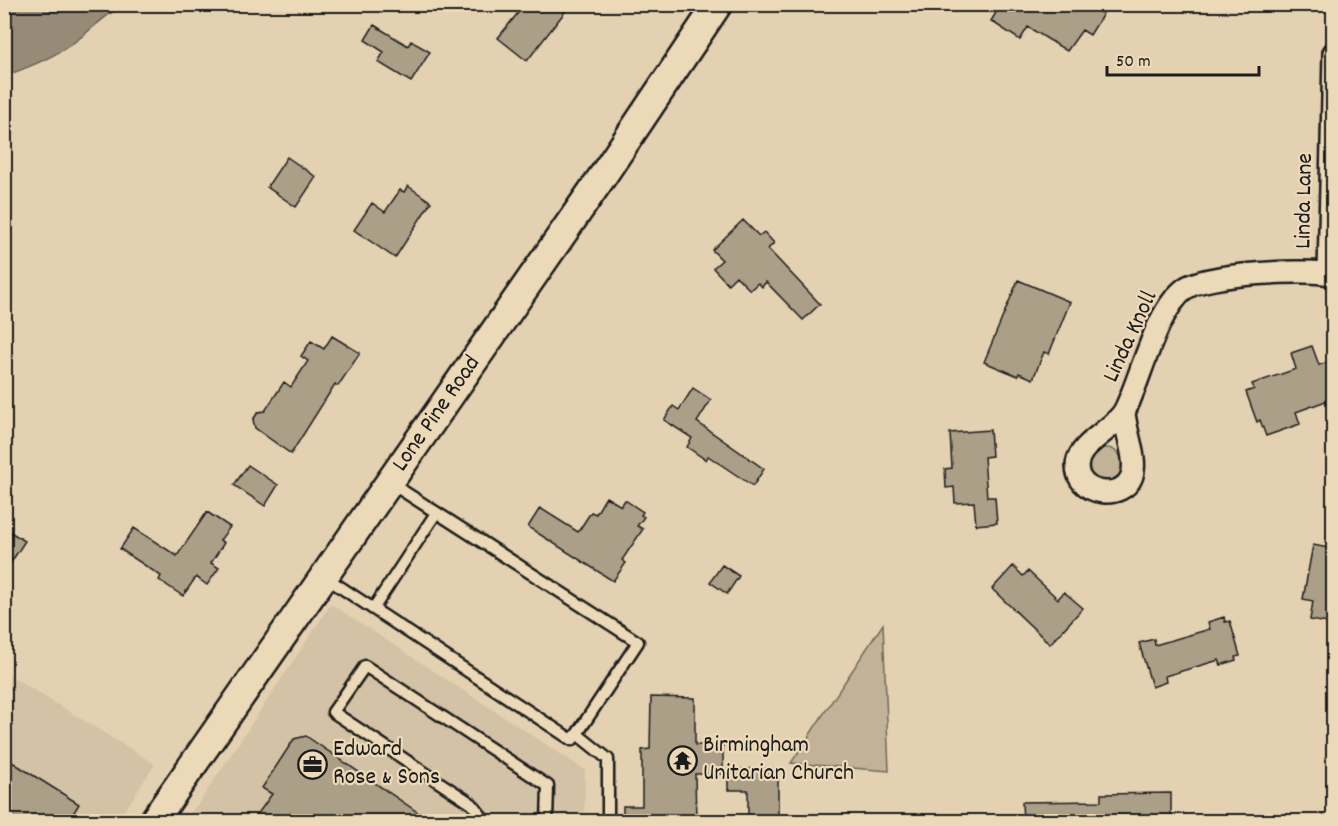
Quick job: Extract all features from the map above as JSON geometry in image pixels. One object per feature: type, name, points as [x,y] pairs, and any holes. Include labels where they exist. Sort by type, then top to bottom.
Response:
[{"type":"street","name":"Lone Pine Road","points":[[153,822],[602,177],[718,4]]},
{"type":"street","name":"Linda Lane","points":[[1331,274],[1334,53]]},
{"type":"street","name":"Linda Knoll","points":[[1124,412],[1168,309],[1187,287],[1216,277],[1331,274]]},
{"type":"lane","points":[[324,576],[573,740],[638,642],[389,482]]},
{"type":"lane","points":[[373,609],[436,513]]},
{"type":"lane","points":[[486,822],[472,804],[333,712],[364,666],[548,786],[547,822]]},
{"type":"lane","points":[[577,734],[608,759],[608,822]]},
{"type":"shaded area","points":[[5,4],[123,5],[59,52],[5,76]]},
{"type":"shaded area","points":[[1106,448],[1118,453],[1123,465],[1118,477],[1106,482],[1094,477],[1089,465],[1094,453]]},
{"type":"shaded area","points":[[331,604],[585,770],[584,821],[182,822],[199,803]]},
{"type":"shaded area","points":[[883,624],[889,771],[791,763]]},
{"type":"shaded area","points":[[4,672],[155,764],[118,821],[5,821]]},
{"type":"building","points":[[525,4],[571,4],[527,61],[498,38]]},
{"type":"building","points":[[1001,4],[1099,4],[1095,10],[1103,14],[1090,35],[1082,30],[1067,51],[1028,27],[1020,40],[991,21]]},
{"type":"building","points":[[374,25],[408,46],[411,41],[430,52],[411,82],[378,62],[384,52],[365,40]]},
{"type":"building","points":[[287,157],[316,177],[296,207],[267,187]]},
{"type":"building","points":[[408,186],[431,202],[395,258],[354,230],[372,203],[385,212],[400,190],[404,192]]},
{"type":"building","points":[[743,220],[759,236],[764,232],[774,243],[768,249],[820,304],[803,320],[766,282],[762,287],[758,283],[750,290],[736,276],[728,284],[713,268],[722,260],[712,250]]},
{"type":"building","points":[[1018,280],[1070,302],[1049,354],[1044,352],[1033,379],[1019,373],[1018,376],[984,362]]},
{"type":"building","points":[[332,336],[360,353],[338,386],[335,384],[291,454],[255,428],[253,420],[258,412],[265,411],[284,382],[291,387],[308,361],[301,356],[311,341],[324,349]]},
{"type":"building","points":[[1312,346],[1319,365],[1334,360],[1334,398],[1296,412],[1300,424],[1266,436],[1260,420],[1257,422],[1246,392],[1254,389],[1252,384],[1296,369],[1291,353]]},
{"type":"building","points":[[693,388],[711,400],[697,422],[764,469],[753,486],[708,456],[706,460],[687,447],[692,438],[664,420],[673,406],[679,410]]},
{"type":"building","points":[[990,430],[992,456],[984,457],[987,497],[995,497],[997,523],[976,525],[974,502],[955,503],[954,487],[946,488],[945,469],[952,468],[950,433]]},
{"type":"building","points":[[248,465],[278,485],[265,506],[234,485]]},
{"type":"building","points":[[606,497],[621,506],[625,500],[643,512],[641,515],[644,517],[637,526],[643,529],[622,560],[626,563],[613,581],[528,527],[540,508],[578,532],[591,512],[596,514]]},
{"type":"building","points":[[207,512],[230,527],[220,540],[224,543],[211,563],[219,568],[207,585],[196,577],[183,596],[159,580],[161,576],[120,549],[134,528],[177,556]]},
{"type":"building","points":[[4,528],[25,541],[4,573]]},
{"type":"building","points":[[1313,545],[1334,549],[1334,624],[1310,620],[1313,601],[1303,599]]},
{"type":"building","points":[[722,565],[739,576],[727,594],[710,582]]},
{"type":"building","points":[[1013,566],[1023,576],[1028,571],[1058,599],[1064,592],[1083,608],[1050,644],[992,589]]},
{"type":"building","points":[[1224,617],[1225,622],[1230,621],[1240,656],[1235,657],[1236,660],[1221,665],[1219,660],[1165,676],[1166,682],[1152,687],[1139,643],[1154,639],[1155,645],[1210,629],[1208,622]]},
{"type":"building","name":"Birmingham Unitarian Church","points":[[651,697],[695,698],[695,745],[723,745],[723,774],[695,774],[696,822],[623,822],[623,806],[642,806],[642,750],[650,749]]},
{"type":"building","name":"Edward Rose & Sons","points":[[306,736],[432,822],[252,822],[272,794],[262,788],[294,739]]},
{"type":"building","points":[[4,757],[79,804],[68,822],[4,822]]},
{"type":"building","points":[[728,769],[778,769],[778,821],[748,821],[748,790],[728,790]]},
{"type":"building","points":[[1171,793],[1171,822],[1023,822],[1022,802],[1101,801],[1101,794]]},
{"type":"place","name":"Birmingham Unitarian Church","points":[[682,760]]},
{"type":"place","name":"Edward Rose & Sons","points":[[312,764]]}]
